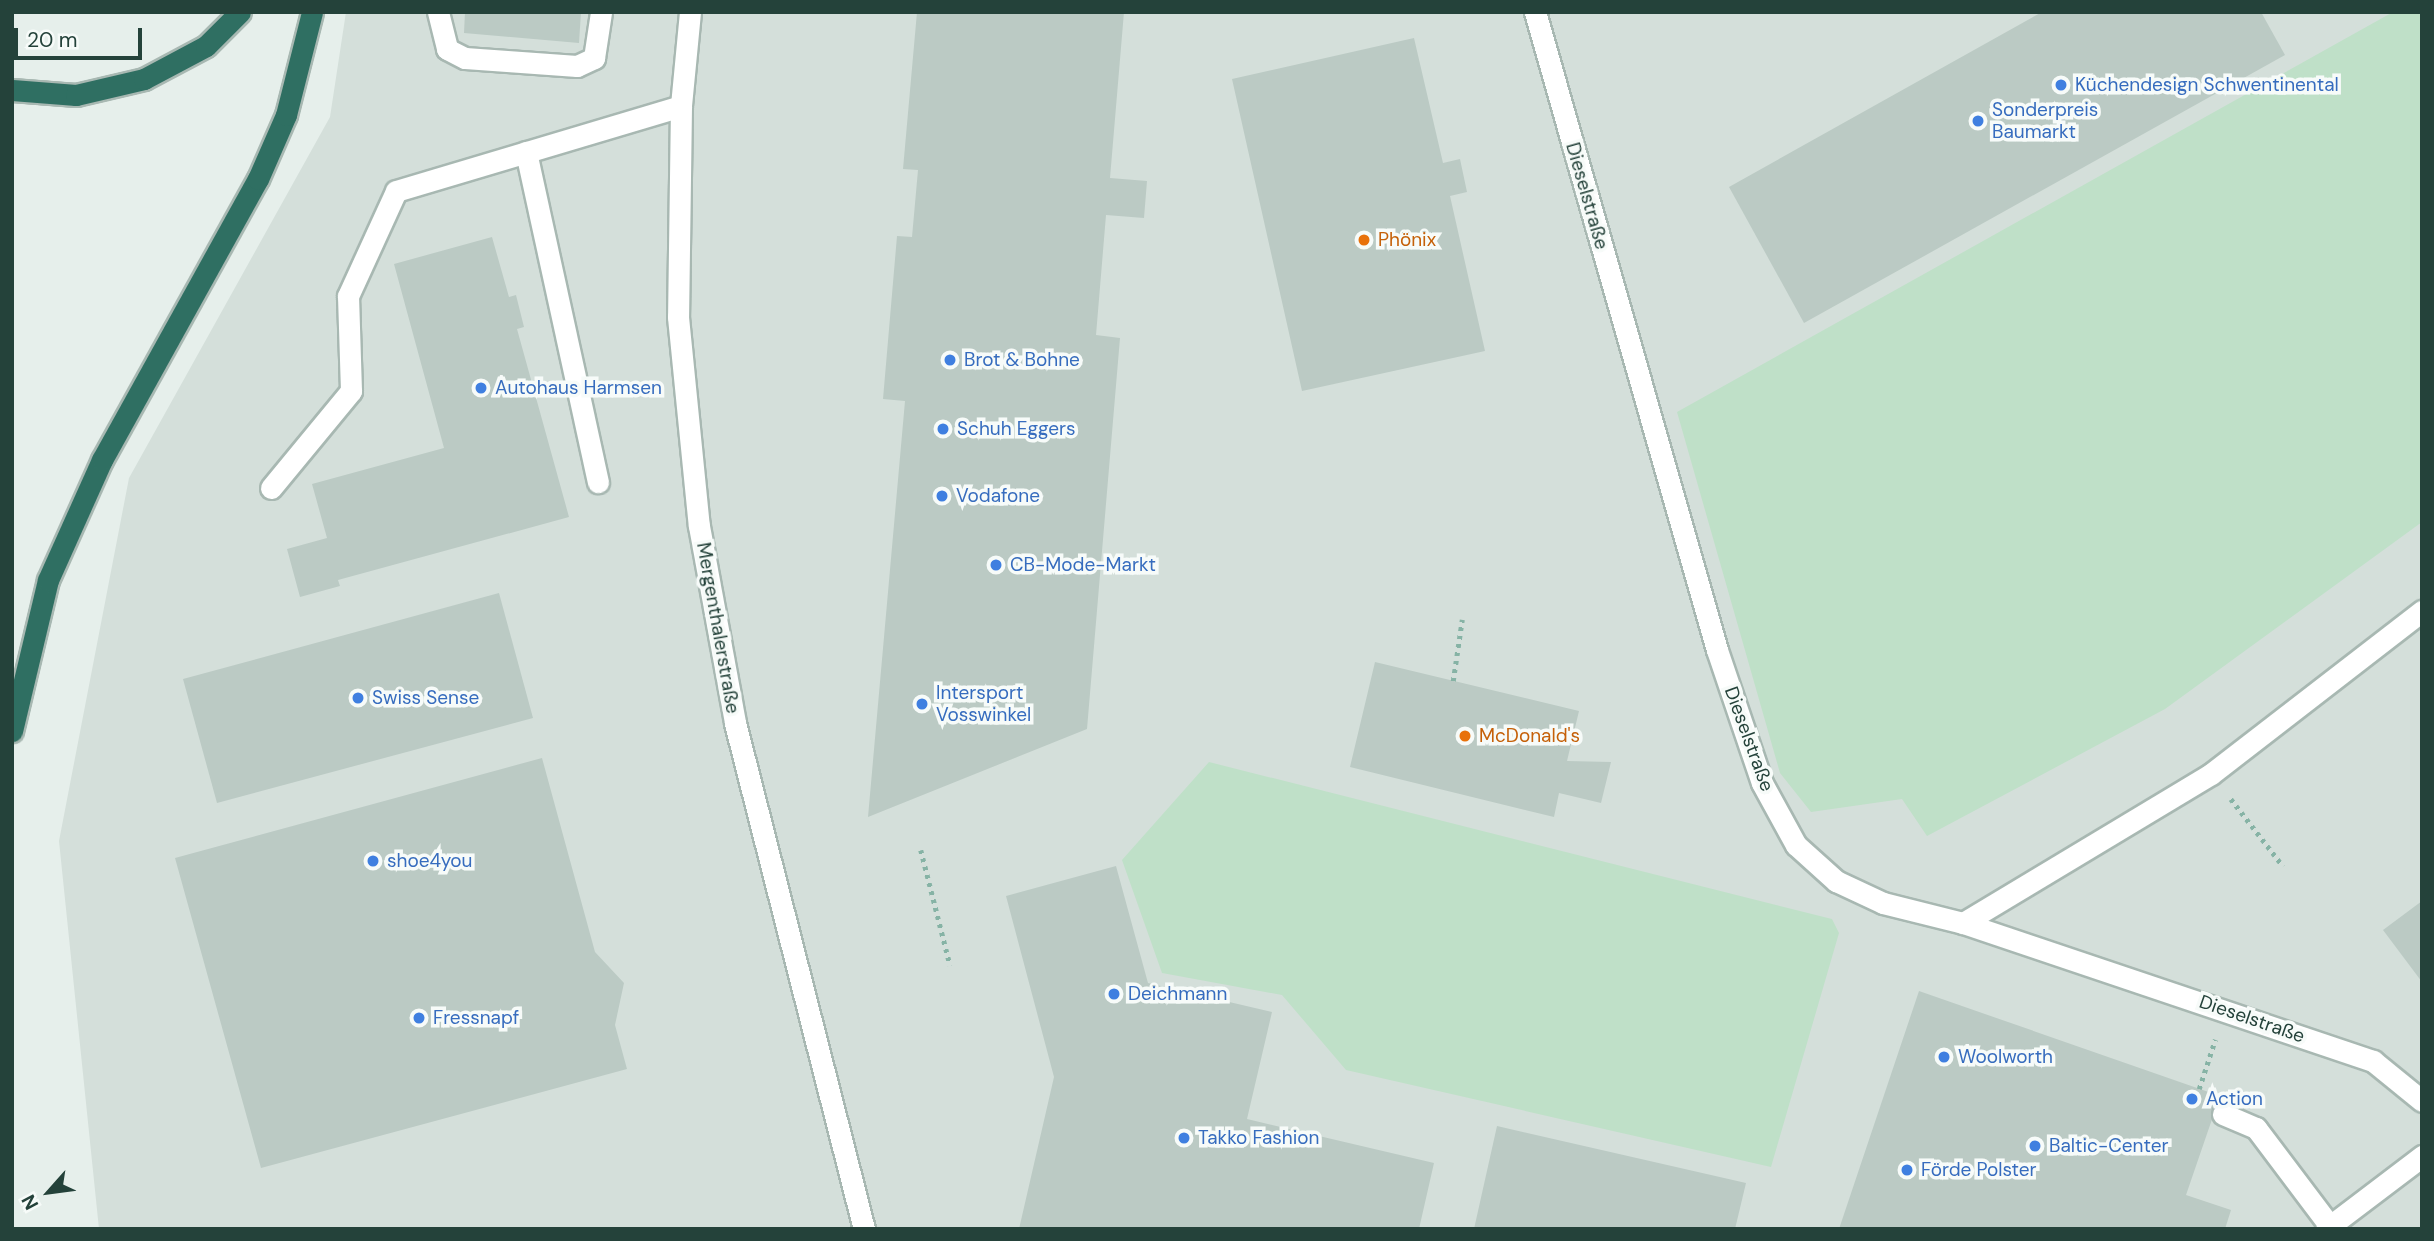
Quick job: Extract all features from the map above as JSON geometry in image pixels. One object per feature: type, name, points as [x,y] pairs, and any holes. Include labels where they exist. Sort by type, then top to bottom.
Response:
[{"type":"highway","points":[[12,90],[76,95],[144,79],[206,46],[240,12]]},
{"type":"highway","points":[[12,731],[48,580],[102,460],[258,179],[286,115],[312,12]]},
{"type":"street","points":[[438,12],[447,49],[465,58],[578,66],[594,58],[601,12]]},
{"type":"street","name":"Mergenthalerstraße","points":[[690,12],[681,106],[678,317],[699,526],[735,723],[864,1229]]},
{"type":"street","name":"Dieselstraße","points":[[1535,12],[1713,637],[1762,783],[1796,845],[1836,881],[1883,903],[1963,923],[2372,1062],[2422,1101]]},
{"type":"street","points":[[271,488],[351,391],[348,296],[396,191],[681,106]]},
{"type":"street","points":[[526,152],[598,482]]},
{"type":"street","points":[[1963,923],[2211,774],[2422,611]]},
{"type":"street","points":[[2223,1114],[2256,1128],[2328,1227],[2422,1156]]},
{"type":"path","points":[[1453,681],[1462,620]]},
{"type":"path","points":[[2211,774],[2283,866]]},
{"type":"path","points":[[920,850],[950,965]]},
{"type":"path","points":[[2199,1089],[2224,1010]]},
{"type":"shaded area","points":[[346,12],[2422,12],[2422,1229],[99,1229],[59,841],[129,478],[330,117]]},
{"type":"green space","points":[[2393,12],[2422,12],[2422,522],[2165,709],[1927,836],[1902,799],[1811,812],[1780,773],[1677,412]]},
{"type":"green space","points":[[1209,762],[1832,919],[1839,933],[1771,1167],[1346,1070],[1282,995],[1162,973],[1122,860]]},
{"type":"building","points":[[465,12],[581,12],[579,43],[464,33]]},
{"type":"building","name":"CB-Mode-Markt","points":[[917,12],[1124,12],[1110,178],[1147,181],[1144,218],[1106,215],[1096,335],[1120,338],[1087,729],[868,817],[905,401],[883,399],[897,236],[912,237],[918,170],[903,169]]},
{"type":"building","points":[[2042,12],[2261,12],[2285,55],[1804,323],[1729,187]]},
{"type":"building","name":"Phönix","points":[[1414,38],[1443,163],[1460,159],[1467,192],[1450,196],[1485,351],[1302,391],[1232,79]]},
{"type":"building","name":"Autohaus Harmsen","points":[[492,237],[509,297],[516,295],[524,327],[517,329],[569,517],[338,580],[340,586],[300,597],[287,549],[327,538],[312,484],[444,448],[394,264]]},
{"type":"building","name":"Swiss Sense","points":[[499,593],[533,718],[217,803],[183,679]]},
{"type":"building","name":"McDonald's","points":[[1375,662],[1579,711],[1567,761],[1611,762],[1601,803],[1559,793],[1554,817],[1350,767]]},
{"type":"building","name":"Fressnapf","points":[[542,758],[595,952],[624,983],[615,1025],[627,1069],[261,1168],[175,858]]},
{"type":"building","points":[[1116,866],[1148,983],[1272,1012],[1247,1119],[1434,1163],[1419,1229],[1019,1229],[1054,1077],[1006,896]]},
{"type":"building","points":[[2422,901],[2422,982],[2383,930]]},
{"type":"building","name":"Baltic-Center","points":[[1919,991],[2220,1096],[2186,1195],[2231,1210],[2225,1229],[1839,1229]]},
{"type":"building","points":[[1497,1126],[1746,1183],[1735,1229],[1474,1229]]},
{"type":"place","name":"Küchendesign Schwentinental","points":[[2061,85]]},
{"type":"place","name":"Sonderpreis Baumarkt","points":[[1978,121]]},
{"type":"place","name":"Phönix","points":[[1364,240]]},
{"type":"place","name":"Brot & Bohne","points":[[950,360]]},
{"type":"place","name":"Autohaus Harmsen","points":[[481,388]]},
{"type":"place","name":"Schuh Eggers","points":[[943,429]]},
{"type":"place","name":"Vodafone","points":[[942,496]]},
{"type":"place","name":"CB-Mode-Markt","points":[[996,565]]},
{"type":"place","name":"Swiss Sense","points":[[358,698]]},
{"type":"place","name":"Intersport Vosswinkel","points":[[922,704]]},
{"type":"place","name":"McDonald's","points":[[1465,736]]},
{"type":"place","name":"shoe4you","points":[[373,861]]},
{"type":"place","name":"Deichmann","points":[[1114,994]]},
{"type":"place","name":"Fressnapf","points":[[419,1018]]},
{"type":"place","name":"Woolworth","points":[[1944,1057]]},
{"type":"place","name":"Action","points":[[2192,1099]]},
{"type":"place","name":"Takko Fashion","points":[[1184,1138]]},
{"type":"place","name":"Baltic-Center","points":[[2035,1146]]},
{"type":"place","name":"Förde Polster","points":[[1907,1170]]}]
